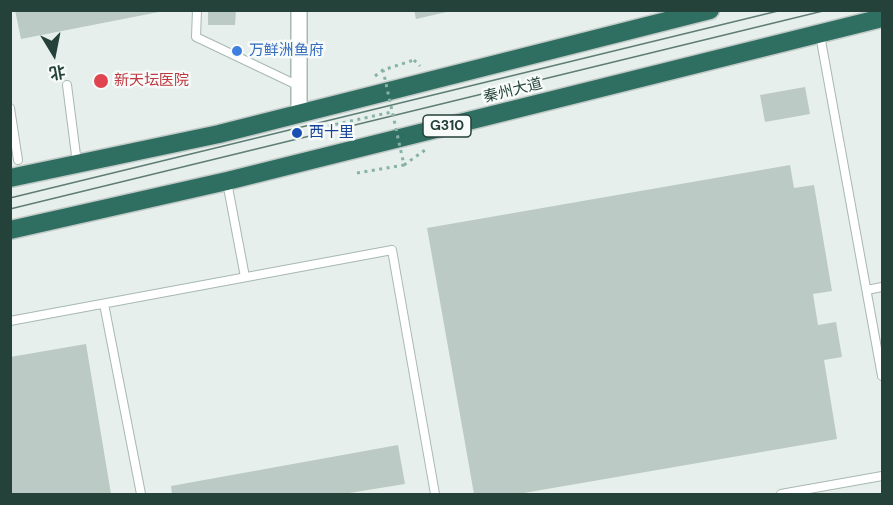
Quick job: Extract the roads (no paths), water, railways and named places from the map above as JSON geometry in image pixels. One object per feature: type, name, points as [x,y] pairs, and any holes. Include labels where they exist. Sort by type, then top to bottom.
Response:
[{"type":"highway","name":"秦州大道","points":[[10,178],[219,134],[711,10]]},
{"type":"highway","name":"秦州大道","points":[[10,230],[227,181],[882,18]]},
{"type":"street","points":[[299,10],[299,114]]},
{"type":"lane","points":[[197,10],[196,37],[300,87]]},
{"type":"lane","points":[[819,33],[882,370]]},
{"type":"lane","points":[[67,85],[77,163]]},
{"type":"lane","points":[[10,108],[18,160]]},
{"type":"lane","points":[[227,181],[245,277]]},
{"type":"lane","points":[[10,321],[392,250],[435,495]]},
{"type":"lane","points":[[867,290],[882,287]]},
{"type":"lane","points":[[104,303],[141,495]]},
{"type":"lane","points":[[781,495],[882,476]]},
{"type":"tram line","points":[[10,198],[782,10]]},
{"type":"tram line","points":[[10,209],[827,10]]},
{"type":"place","name":"万鲜洲鱼府","points":[[237,51]]},
{"type":"place","name":"新天坛医院","points":[[101,81]]},
{"type":"place","name":"西十里","points":[[297,133]]}]
